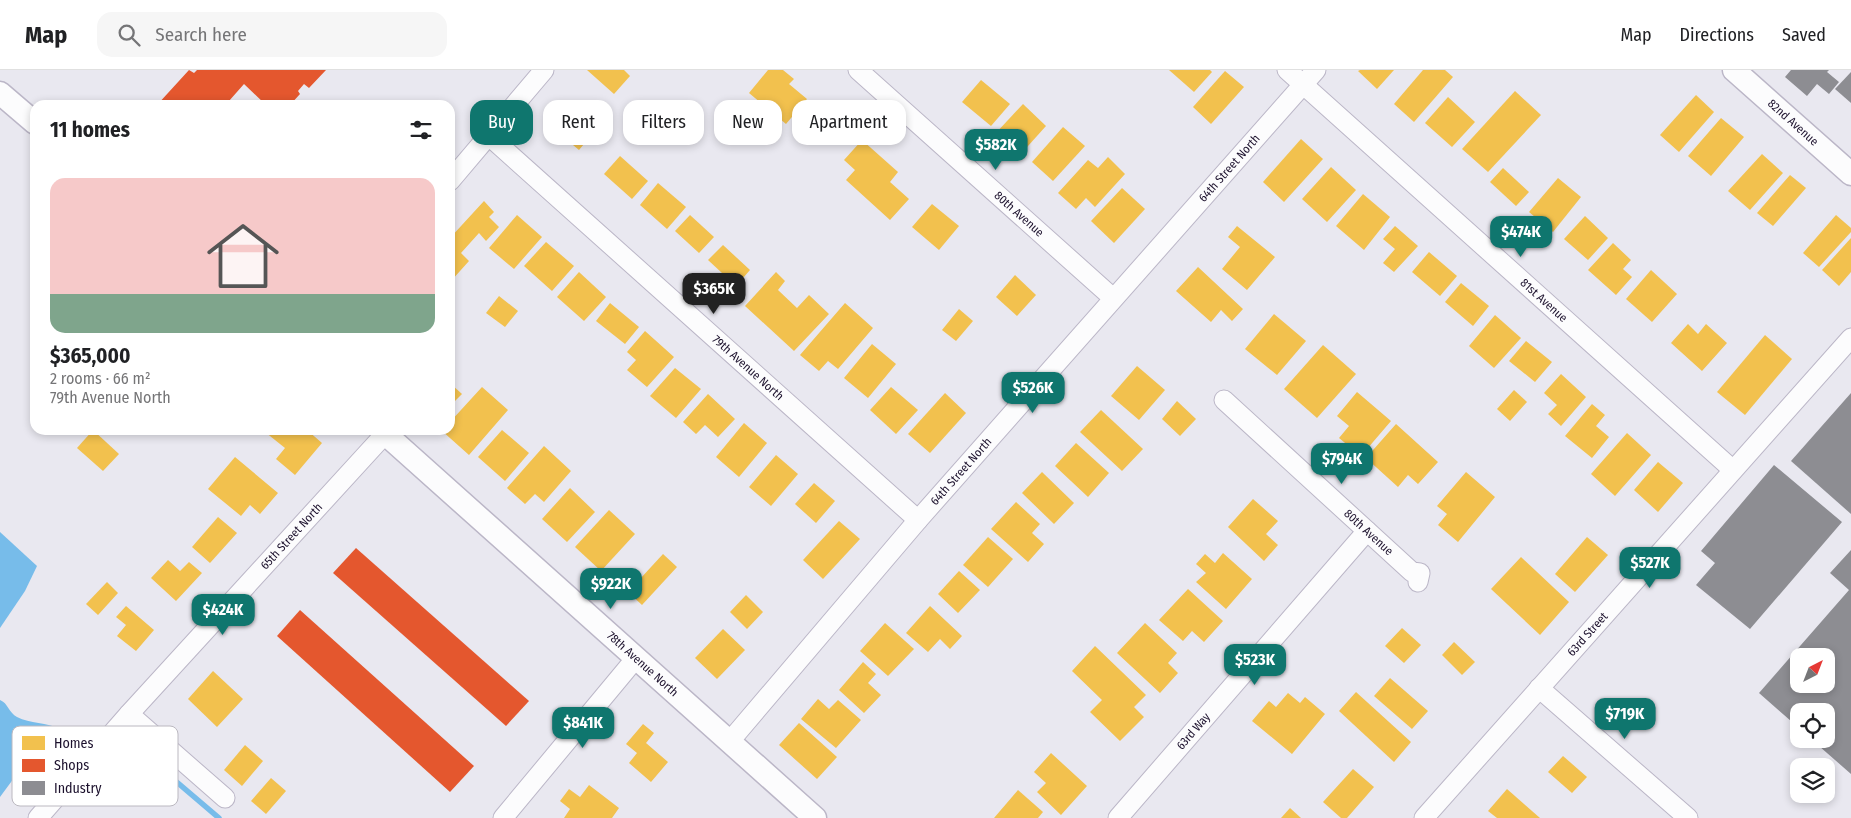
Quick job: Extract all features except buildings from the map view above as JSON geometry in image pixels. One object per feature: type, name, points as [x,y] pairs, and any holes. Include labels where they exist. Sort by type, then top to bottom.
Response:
[{"type":"street","points":[[518,100],[544,70]]},
{"type":"street","name":"80th Avenue","points":[[858,70],[1113,298]]},
{"type":"street","name":"81st Avenue","points":[[1287,70],[1733,470]]},
{"type":"street","name":"64th Street North","points":[[730,742],[918,520],[1316,70]]},
{"type":"street","name":"82nd Avenue","points":[[1734,70],[1851,174]]},
{"type":"street","points":[[0,93],[30,119]]},
{"type":"street","points":[[455,175],[480,145]]},
{"type":"street","name":"79th Avenue North","points":[[499,145],[918,520]]},
{"type":"street","name":"63rd Street","points":[[1424,818],[1851,338]]},
{"type":"street","name":"80th Avenue","points":[[1224,400],[1412,572],[1420,574],[1418,582]]},
{"type":"street","name":"65th Street North","points":[[118,726],[380,435]]},
{"type":"street","name":"78th Avenue North","points":[[386,435],[815,818]]},
{"type":"street","name":"63rd Way","points":[[1118,818],[1367,531]]},
{"type":"street","points":[[503,818],[636,658]]},
{"type":"street","points":[[1539,688],[1688,818]]},
{"type":"street","points":[[129,714],[143,726]]},
{"type":"street","points":[[178,757],[225,798]]},
{"type":"street","name":"65th Street North","points":[[38,818],[48,806]]},
{"type":"water","points":[[0,532],[37,566],[25,591],[0,628]]},
{"type":"water","points":[[0,700],[17,717],[52,726],[12,726],[12,781],[0,797]]},
{"type":"waterway","points":[[178,783],[219,818]]}]
